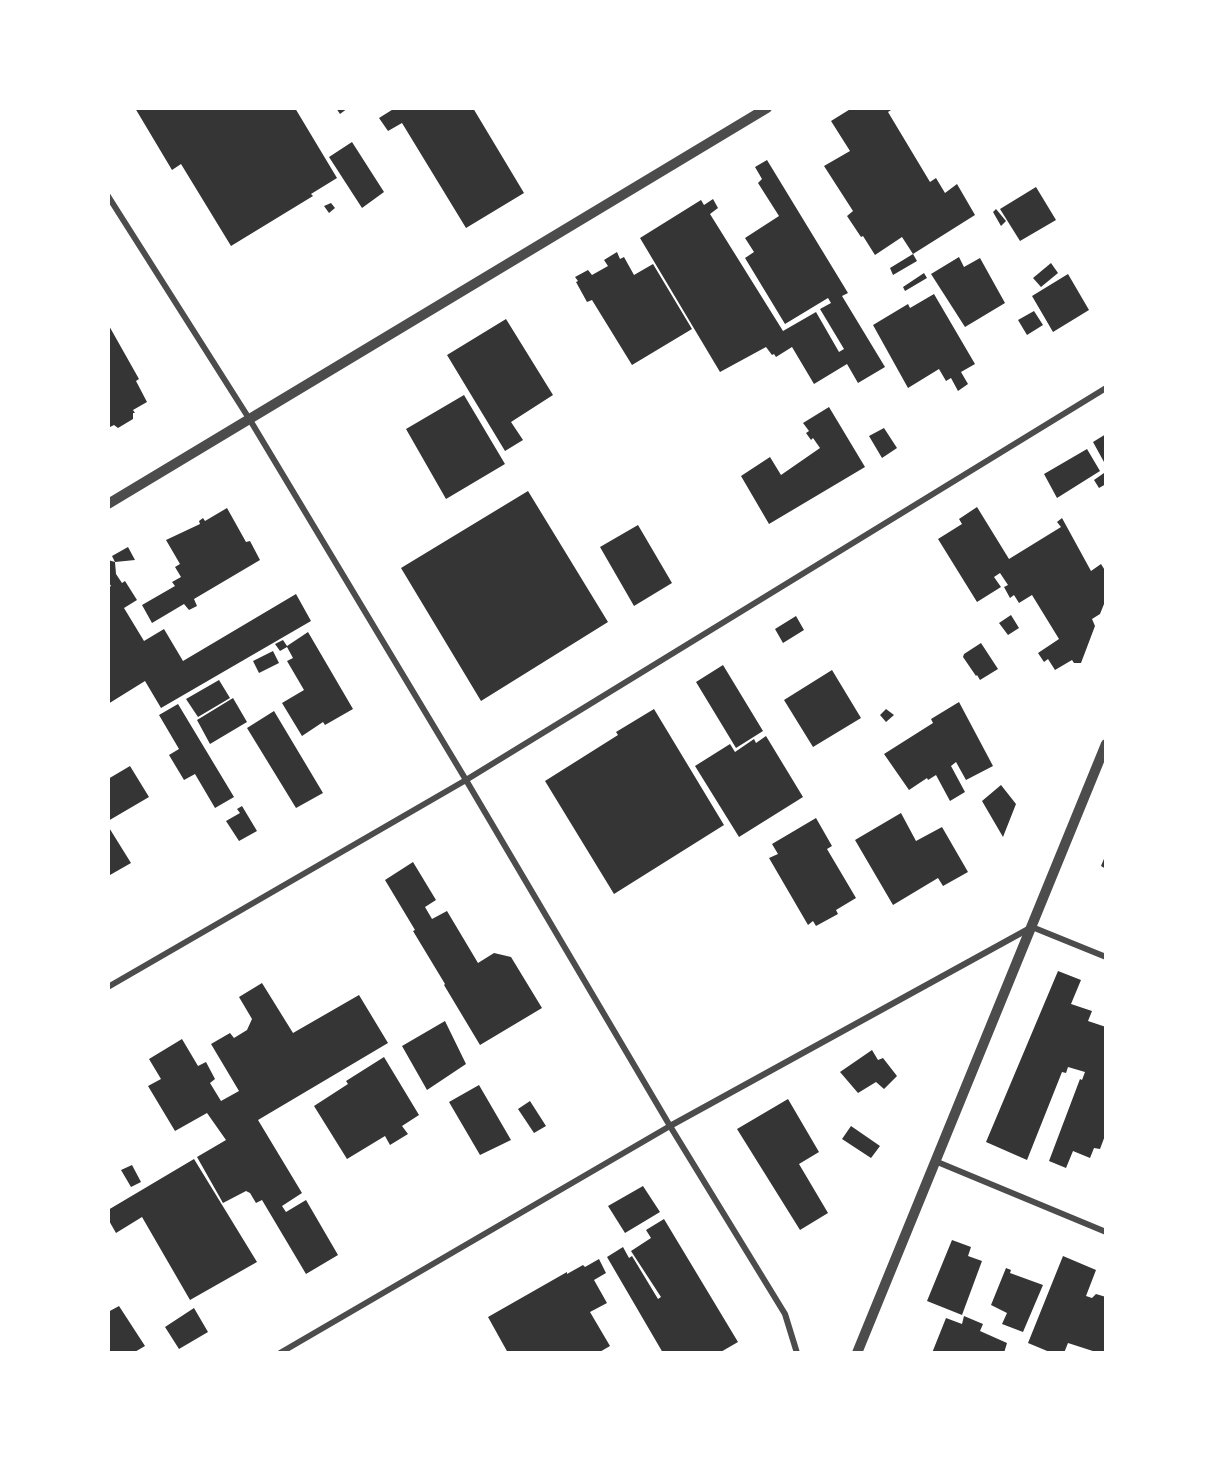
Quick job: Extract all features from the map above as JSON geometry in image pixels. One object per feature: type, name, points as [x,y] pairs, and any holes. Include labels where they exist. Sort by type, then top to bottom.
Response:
[{"type":"street","points":[[108,504],[767,108]]},
{"type":"street","points":[[108,196],[250,420],[670,1126],[785,1314],[797,1353]]},
{"type":"street","points":[[108,987],[466,780],[1106,388]]},
{"type":"street","points":[[857,1353],[1106,744]]},
{"type":"street","points":[[1032,927],[1106,957]]},
{"type":"street","points":[[280,1353],[670,1126],[1032,927]]},
{"type":"street","points":[[934,1161],[1106,1232]]},
{"type":"building","points":[[135,108],[295,108],[337,178],[311,194],[313,196],[231,246],[181,164],[172,170]]},
{"type":"building","points":[[336,108],[348,108],[340,114]]},
{"type":"building","points":[[395,108],[473,108],[524,193],[466,228],[402,123],[388,131],[379,118]]},
{"type":"building","points":[[852,108],[894,108],[888,112],[930,182],[936,178],[945,193],[957,184],[975,215],[913,254],[902,237],[875,255],[847,216],[853,211],[824,166],[850,151],[831,121]]},
{"type":"building","points":[[352,142],[384,192],[362,208],[329,157]]},
{"type":"building","points":[[767,160],[848,293],[842,296],[885,367],[858,383],[847,364],[814,384],[792,347],[776,357],[766,347],[720,372],[640,238],[701,200],[704,205],[713,199],[718,208],[710,214],[783,331],[816,312],[839,352],[844,349],[820,309],[831,303],[828,298],[785,324],[745,258],[754,252],[745,238],[779,216],[758,183],[762,179],[755,167]]},
{"type":"building","points":[[1036,187],[1056,220],[1020,241],[1000,209]]},
{"type":"building","points":[[331,203],[335,208],[329,213],[324,206]]},
{"type":"building","points":[[996,209],[1006,221],[1001,226],[993,212]]},
{"type":"building","points":[[617,252],[620,259],[624,257],[634,275],[653,264],[692,329],[632,365],[592,300],[587,302],[575,277],[588,270],[592,275],[608,266],[604,260]]},
{"type":"building","points":[[913,254],[917,261],[893,275],[890,268]]},
{"type":"building","points":[[959,257],[964,267],[980,258],[1005,303],[965,327],[931,274]]},
{"type":"building","points":[[1051,263],[1058,273],[1041,287],[1033,278]]},
{"type":"building","points":[[924,273],[927,278],[905,291],[903,287]]},
{"type":"building","points":[[1068,274],[1089,310],[1053,332],[1032,296]]},
{"type":"building","points":[[934,294],[975,364],[961,372],[968,384],[958,391],[951,378],[946,381],[939,369],[908,388],[873,325],[908,304],[910,308]]},
{"type":"building","points":[[1034,311],[1043,325],[1027,335],[1018,320]]},
{"type":"building","points":[[506,319],[553,395],[511,422],[523,440],[505,451],[447,355]]},
{"type":"building","points":[[108,324],[139,379],[136,381],[147,402],[133,410],[135,413],[133,413],[133,419],[118,428],[114,425],[108,428]]},
{"type":"building","points":[[464,395],[505,464],[446,499],[406,429]]},
{"type":"building","points":[[829,407],[865,467],[769,524],[741,476],[770,457],[781,475],[820,448],[806,433],[809,431],[803,423]]},
{"type":"building","points":[[884,428],[897,448],[882,458],[869,436]]},
{"type":"building","points":[[1106,434],[1106,460],[1104,462],[1093,442]]},
{"type":"building","points":[[1087,449],[1100,471],[1057,498],[1044,474]]},
{"type":"building","points":[[1104,473],[1106,484],[1099,488],[1094,480]]},
{"type":"building","points":[[528,491],[608,622],[481,701],[401,568]]},
{"type":"building","points":[[977,507],[1009,559],[1061,527],[1057,522],[1062,518],[1091,571],[1101,564],[1106,572],[1106,599],[1100,614],[1092,619],[1095,626],[1081,663],[1074,663],[1072,660],[1055,670],[1048,659],[1044,662],[1038,653],[1059,639],[1032,595],[1019,603],[1014,595],[1010,598],[1004,587],[1008,585],[1000,573],[994,577],[1001,587],[977,602],[938,539],[962,524],[959,519]]},
{"type":"building","points":[[227,508],[246,542],[250,541],[260,560],[194,599],[197,606],[189,610],[184,604],[152,623],[142,605],[175,586],[172,582],[181,577],[175,567],[180,564],[166,540],[200,524],[199,521],[203,518],[205,521]]},
{"type":"building","points":[[638,525],[672,583],[634,606],[600,547]]},
{"type":"building","points":[[128,547],[135,560],[115,562],[112,556]]},
{"type":"building","points":[[108,560],[115,562],[116,574],[122,583],[125,581],[137,600],[124,608],[144,641],[164,629],[183,661],[296,594],[311,621],[161,708],[145,681],[108,704],[108,588],[111,586],[108,581]]},
{"type":"building","points":[[1011,615],[1019,628],[1008,635],[999,623]]},
{"type":"building","points":[[796,616],[804,630],[783,643],[775,629]]},
{"type":"building","points":[[308,632],[353,709],[325,725],[323,722],[302,736],[282,703],[304,690],[287,661],[293,658],[287,647],[280,651],[275,644],[283,640],[287,646]]},
{"type":"building","points":[[981,643],[998,669],[980,680],[963,657]]},
{"type":"building","points":[[273,651],[279,663],[259,673],[253,661]]},
{"type":"building","points":[[723,665],[763,731],[736,748],[696,682]]},
{"type":"building","points":[[832,670],[861,718],[813,747],[784,700]]},
{"type":"building","points":[[219,680],[230,698],[198,717],[186,699]]},
{"type":"building","points":[[233,698],[247,722],[210,744],[197,720]]},
{"type":"building","points":[[959,702],[993,766],[966,780],[956,762],[951,766],[965,792],[950,801],[936,775],[909,790],[884,754],[933,723],[931,719]]},
{"type":"building","points":[[178,704],[234,797],[215,808],[195,774],[184,780],[169,755],[179,749],[159,715]]},
{"type":"building","points":[[654,709],[724,825],[614,894],[545,781],[618,735],[616,732]]},
{"type":"building","points":[[886,709],[894,715],[886,722],[880,715]]},
{"type":"building","points":[[274,711],[323,793],[296,808],[247,728]]},
{"type":"building","points":[[766,736],[803,797],[739,837],[695,766],[730,744],[735,752],[754,739],[756,743]]},
{"type":"building","points":[[130,766],[149,797],[108,821],[108,779]]},
{"type":"building","points":[[1001,785],[1016,804],[1003,837],[982,801]]},
{"type":"building","points":[[242,806],[257,831],[239,841],[226,821],[240,813],[237,809]]},
{"type":"building","points":[[901,813],[916,841],[942,827],[968,872],[943,886],[938,878],[893,905],[855,840]]},
{"type":"building","points":[[816,818],[832,846],[827,849],[856,898],[836,910],[838,914],[816,926],[813,921],[808,925],[769,858],[778,854],[772,844]]},
{"type":"building","points":[[108,826],[131,863],[110,875],[108,871]]},
{"type":"building","points":[[1106,854],[1106,869],[1101,866]]},
{"type":"building","points":[[413,862],[436,900],[425,907],[432,919],[447,911],[478,963],[494,953],[511,957],[542,1008],[480,1045],[385,880]]},
{"type":"building","points":[[1058,971],[1081,980],[1071,1004],[1092,1011],[1088,1021],[1106,1027],[1106,1133],[1100,1149],[1094,1148],[1090,1158],[1073,1151],[1066,1168],[1049,1161],[1080,1079],[1082,1080],[1085,1072],[1068,1067],[1066,1073],[1062,1072],[1027,1160],[986,1142]]},
{"type":"building","points":[[262,983],[293,1033],[359,995],[388,1043],[258,1120],[302,1193],[282,1206],[286,1212],[306,1200],[338,1255],[306,1274],[262,1200],[256,1203],[246,1191],[223,1203],[197,1157],[226,1140],[207,1113],[175,1131],[148,1086],[161,1079],[149,1059],[182,1039],[198,1066],[206,1062],[215,1079],[210,1083],[221,1101],[239,1091],[211,1044],[230,1033],[234,1038],[247,1030],[252,1019],[239,997]]},
{"type":"building","points":[[445,1021],[466,1064],[427,1090],[402,1046]]},
{"type":"building","points":[[872,1050],[878,1060],[883,1058],[897,1076],[884,1089],[876,1082],[858,1093],[840,1072]]},
{"type":"building","points":[[384,1057],[419,1115],[402,1126],[408,1134],[390,1145],[385,1136],[347,1159],[314,1106],[348,1084],[346,1081]]},
{"type":"building","points":[[479,1085],[511,1140],[480,1155],[449,1102]]},
{"type":"building","points":[[788,1099],[819,1152],[799,1164],[828,1213],[800,1230],[737,1129]]},
{"type":"building","points":[[530,1101],[546,1126],[534,1133],[518,1109]]},
{"type":"building","points":[[851,1126],[880,1146],[871,1158],[842,1139]]},
{"type":"building","points":[[194,1159],[257,1262],[190,1300],[142,1217],[116,1233],[108,1219],[108,1210]]},
{"type":"building","points":[[132,1165],[141,1182],[131,1187],[121,1170]]},
{"type":"building","points":[[643,1186],[660,1212],[625,1233],[608,1206]]},
{"type":"building","points":[[664,1219],[738,1342],[719,1353],[663,1353],[607,1257],[623,1247],[629,1258],[632,1256],[658,1299],[661,1297],[631,1251],[651,1238],[646,1230]]},
{"type":"building","points":[[952,1240],[971,1247],[968,1256],[982,1261],[962,1315],[927,1301]]},
{"type":"building","points":[[1063,1256],[1096,1270],[1086,1296],[1092,1298],[1096,1294],[1106,1297],[1105,1353],[1068,1343],[1064,1353],[1052,1353],[1028,1343]]},
{"type":"building","points":[[599,1259],[606,1273],[594,1280],[607,1303],[590,1312],[610,1346],[598,1353],[508,1353],[488,1317],[567,1272],[567,1274],[583,1265],[585,1267]]},
{"type":"building","points":[[1006,1268],[1011,1270],[1010,1273],[1043,1285],[1023,1332],[1002,1324],[1007,1313],[991,1305]]},
{"type":"building","points":[[119,1306],[145,1346],[133,1353],[108,1353],[108,1312]]},
{"type":"building","points":[[194,1308],[208,1332],[179,1349],[165,1327]]},
{"type":"building","points":[[964,1316],[983,1324],[980,1331],[1007,1343],[1004,1353],[932,1353],[946,1318],[962,1324]]}]
